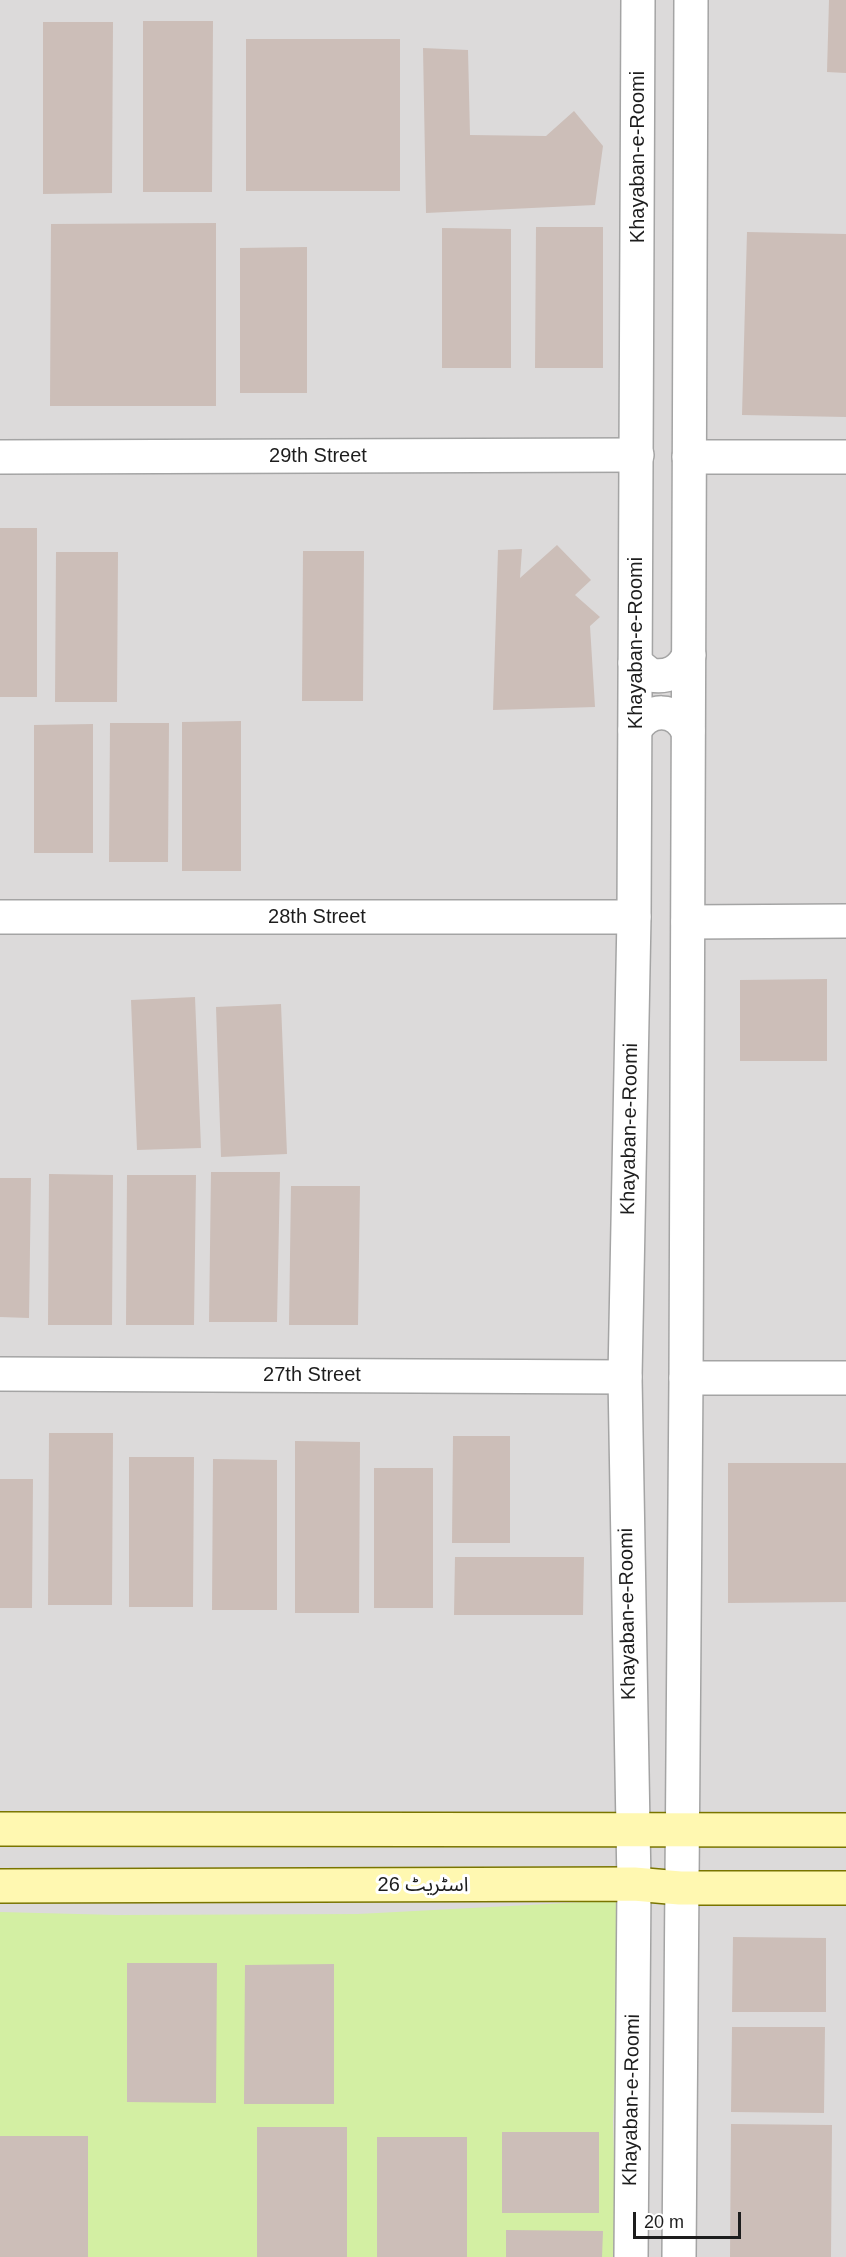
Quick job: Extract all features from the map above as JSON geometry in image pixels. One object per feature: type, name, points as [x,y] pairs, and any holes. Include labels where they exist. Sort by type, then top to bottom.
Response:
[{"type":"main road","points":[[0,1829],[846,1830]]},
{"type":"main road","name":"اسٹریٹ 26","points":[[0,1886],[634,1884],[680,1888],[846,1888]]},
{"type":"street","name":"Khayaban-e-Roomi","points":[[631,2257],[634,1884],[625,1377],[634,917],[638,0]]},
{"type":"street","points":[[679,2257],[680,1888],[686,1378],[691,0]]},
{"type":"street","name":"29th Street","points":[[0,457],[636,455]]},
{"type":"street","points":[[690,457],[846,457]]},
{"type":"street","points":[[636,663],[650,675],[669,676],[684,664],[689,655]]},
{"type":"street","points":[[635,730],[646,717],[662,712],[679,718],[688,731]]},
{"type":"street","name":"28th Street","points":[[0,917],[634,917]]},
{"type":"street","points":[[688,922],[846,921]]},
{"type":"street","name":"27th Street","points":[[0,1374],[625,1377]]},
{"type":"street","points":[[686,1378],[846,1378]]},
{"type":"shaded area","points":[[0,0],[846,0],[846,2257],[0,2257]]},
{"type":"green space","points":[[623,1900],[613,2121],[617,2257],[0,2257],[0,1912],[117,1915],[358,1914]]},
{"type":"building","points":[[829,0],[846,0],[846,73],[827,72]]},
{"type":"building","points":[[143,21],[213,21],[212,192],[143,192]]},
{"type":"building","points":[[43,22],[113,22],[112,193],[43,194]]},
{"type":"building","points":[[246,39],[400,39],[400,191],[246,191]]},
{"type":"building","points":[[423,48],[468,50],[470,135],[546,136],[574,111],[603,146],[595,205],[426,213]]},
{"type":"building","points":[[216,223],[216,406],[50,406],[51,224]]},
{"type":"building","points":[[536,227],[603,227],[603,368],[535,368]]},
{"type":"building","points":[[442,228],[511,229],[511,368],[442,368]]},
{"type":"building","points":[[747,232],[846,234],[846,417],[742,415]]},
{"type":"building","points":[[307,247],[307,393],[240,393],[240,248]]},
{"type":"building","points":[[0,528],[37,528],[37,697],[0,697]]},
{"type":"building","points":[[557,545],[591,580],[575,595],[600,617],[590,626],[595,707],[493,710],[498,550],[522,549],[520,578]]},
{"type":"building","points":[[303,551],[364,551],[363,701],[302,701]]},
{"type":"building","points":[[56,552],[118,552],[117,702],[55,702]]},
{"type":"building","points":[[241,721],[241,871],[182,871],[182,722]]},
{"type":"building","points":[[110,723],[169,723],[168,862],[109,862]]},
{"type":"building","points":[[93,724],[93,853],[34,853],[34,725]]},
{"type":"building","points":[[827,979],[827,1061],[740,1061],[740,980]]},
{"type":"building","points":[[195,997],[201,1148],[137,1150],[131,1000]]},
{"type":"building","points":[[281,1004],[287,1154],[221,1157],[216,1007]]},
{"type":"building","points":[[211,1172],[280,1172],[277,1322],[209,1322]]},
{"type":"building","points":[[49,1174],[113,1175],[112,1325],[48,1325]]},
{"type":"building","points":[[127,1175],[196,1175],[194,1325],[126,1325]]},
{"type":"building","points":[[0,1178],[31,1178],[29,1318],[0,1317]]},
{"type":"building","points":[[291,1186],[360,1186],[358,1325],[289,1325]]},
{"type":"building","points":[[49,1433],[113,1433],[112,1605],[48,1605]]},
{"type":"building","points":[[453,1436],[510,1436],[510,1543],[452,1543]]},
{"type":"building","points":[[295,1441],[360,1442],[359,1613],[295,1613]]},
{"type":"building","points":[[129,1457],[194,1457],[193,1607],[129,1607]]},
{"type":"building","points":[[213,1459],[277,1460],[277,1610],[212,1610]]},
{"type":"building","points":[[728,1463],[846,1463],[846,1602],[728,1603]]},
{"type":"building","points":[[374,1468],[433,1468],[433,1608],[374,1608]]},
{"type":"building","points":[[0,1479],[33,1479],[32,1608],[0,1608]]},
{"type":"building","points":[[455,1557],[584,1557],[583,1615],[454,1615]]},
{"type":"building","points":[[733,1937],[826,1938],[826,2012],[732,2012]]},
{"type":"building","points":[[127,1963],[217,1963],[216,2103],[127,2102]]},
{"type":"building","points":[[334,1964],[334,2104],[244,2104],[245,1965]]},
{"type":"building","points":[[732,2027],[825,2027],[824,2113],[731,2112]]},
{"type":"building","points":[[731,2124],[832,2125],[831,2257],[730,2257]]},
{"type":"building","points":[[257,2127],[347,2127],[347,2257],[257,2257]]},
{"type":"building","points":[[502,2132],[599,2132],[599,2213],[502,2213]]},
{"type":"building","points":[[0,2136],[88,2136],[88,2257],[0,2257]]},
{"type":"building","points":[[377,2137],[467,2137],[467,2257],[377,2257]]},
{"type":"building","points":[[506,2230],[603,2231],[602,2257],[506,2257]]}]
